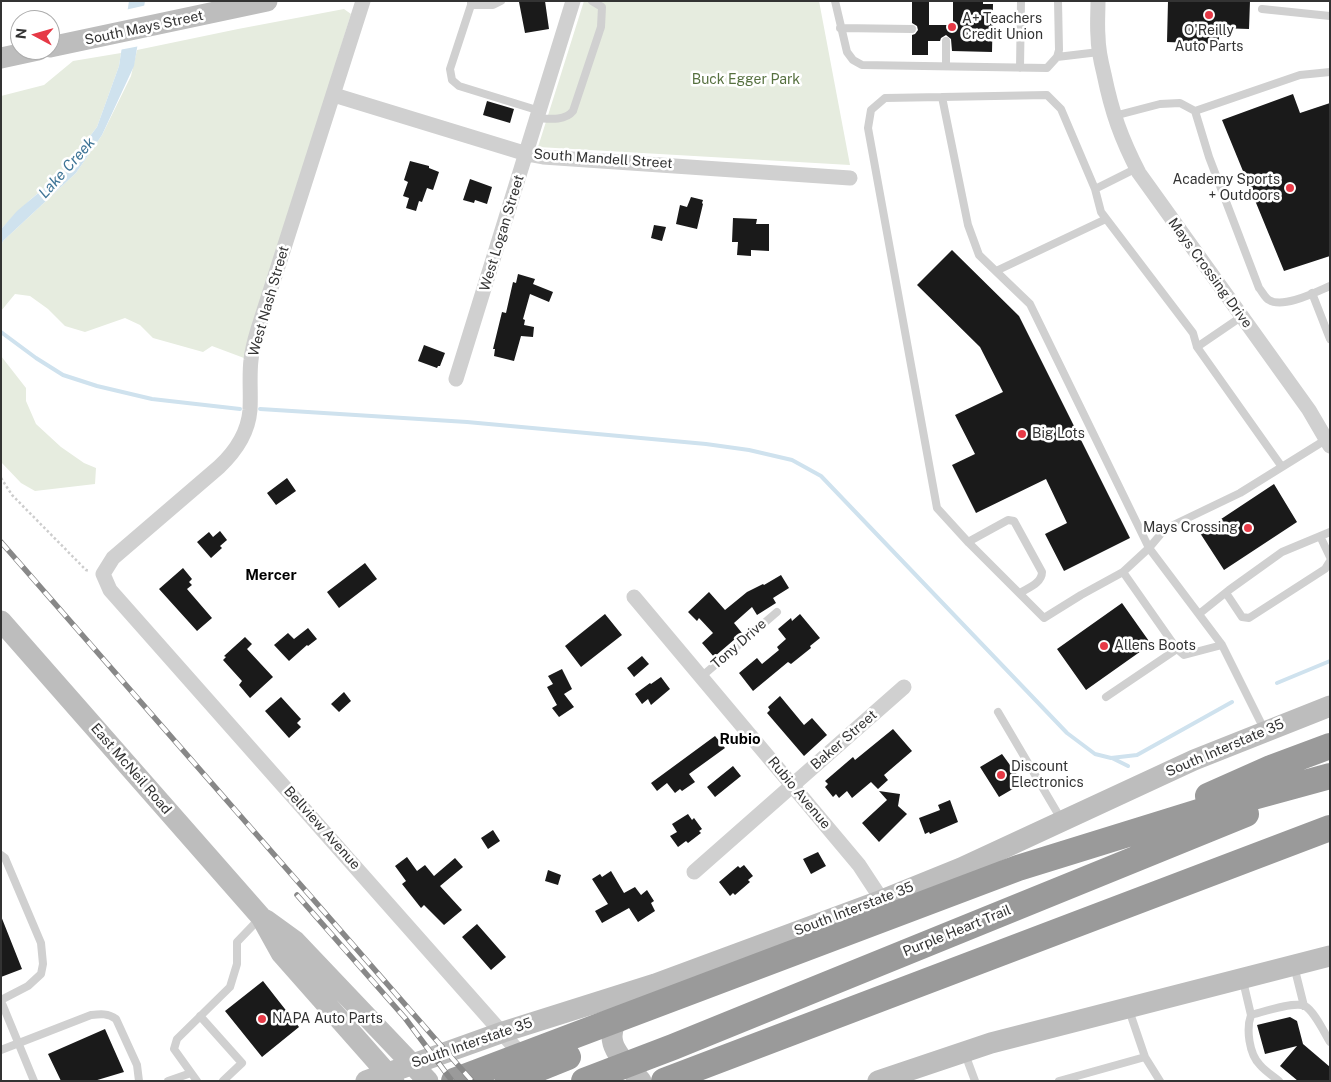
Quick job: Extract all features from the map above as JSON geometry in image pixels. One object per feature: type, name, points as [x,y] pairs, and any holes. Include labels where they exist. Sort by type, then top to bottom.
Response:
[{"type":"highway","points":[[508,1081],[876,938],[1046,867],[1271,768],[1330,746]]},
{"type":"highway","points":[[454,1081],[1018,868],[1202,811],[1330,776]]},
{"type":"highway","name":"Purple Heart Trail","points":[[584,1081],[673,1047],[1330,780]]},
{"type":"highway","points":[[674,1077],[1330,828]]},
{"type":"main road","name":"South Mays Street","points":[[60,46],[267,1]]},
{"type":"main road","name":"East McNeil Road","points":[[1,621],[262,917],[295,941],[428,1081]]},
{"type":"main road","name":"South Interstate 35","points":[[366,1081],[390,1077],[411,1064],[503,1032],[655,984],[882,900],[961,868],[1194,760],[1330,706]]},
{"type":"main road","name":"East McNeil Road","points":[[262,917],[281,953],[390,1077]]},
{"type":"main road","points":[[878,1081],[991,1043],[1330,956]]},
{"type":"main road","points":[[641,1081],[614,1049],[611,1037],[613,1024],[623,1011],[655,984]]},
{"type":"street","name":"West Nash Street","points":[[103,574],[113,558],[219,467],[232,455],[241,441],[248,423],[250,411],[251,358],[258,329],[363,1]]},
{"type":"street","name":"West Logan Street","points":[[456,379],[573,1]]},
{"type":"street","name":"Mays Crossing Drive","points":[[1098,1],[1099,52],[1114,116],[1125,146],[1137,168],[1327,436]]},
{"type":"street","name":"South Mandell Street","points":[[334,96],[527,154],[850,178]]},
{"type":"street","name":"Bellview Avenue","points":[[103,574],[110,590],[503,1032],[544,1081]]},
{"type":"street","name":"Rubio Avenue","points":[[634,597],[859,865],[882,900]]},
{"type":"street","name":"Baker Street","points":[[694,872],[904,687]]},
{"type":"lane","points":[[502,1],[493,5],[471,3],[450,69],[452,80],[459,86],[539,114],[563,117],[574,111],[601,27],[602,7],[592,1]]},
{"type":"lane","points":[[835,1],[846,52],[853,60],[862,65],[1047,68],[1057,58],[1099,52]]},
{"type":"lane","points":[[1020,68],[1021,1]]},
{"type":"lane","points":[[1057,58],[1058,1]]},
{"type":"lane","points":[[1262,9],[1330,16]]},
{"type":"lane","points":[[840,28],[912,30]]},
{"type":"lane","points":[[946,41],[946,66]]},
{"type":"lane","points":[[1195,111],[1300,75],[1330,72]]},
{"type":"lane","points":[[1282,467],[1197,347],[1193,333],[1101,212],[1095,189],[1061,109],[1047,95],[885,98],[871,110],[868,128],[937,508],[1044,618],[1123,572],[1150,548],[1165,529],[1240,493],[1282,467],[1327,436]]},
{"type":"lane","points":[[942,96],[968,225],[979,255],[1030,304],[1150,548],[1222,644],[1265,732]]},
{"type":"lane","points":[[1114,116],[1160,104],[1180,103],[1195,111],[1209,158],[1259,288],[1269,301],[1282,303],[1330,286]]},
{"type":"lane","points":[[1095,189],[1137,168]]},
{"type":"lane","points":[[996,271],[1106,219]]},
{"type":"lane","points":[[1312,293],[1330,339]]},
{"type":"lane","points":[[1197,347],[1241,317]]},
{"type":"lane","points":[[968,542],[1008,520],[1014,520],[1042,572],[1040,580],[1020,593]]},
{"type":"lane","points":[[1199,614],[1282,552],[1330,532]]},
{"type":"lane","points":[[1226,593],[1242,617],[1249,618],[1325,569],[1330,559],[1320,536]]},
{"type":"lane","points":[[1123,572],[1176,650],[1184,655],[1222,644]]},
{"type":"lane","name":"Tony Drive","points":[[701,677],[777,612]]},
{"type":"lane","points":[[1106,697],[1176,650]]},
{"type":"lane","points":[[998,712],[1062,821]]},
{"type":"lane","points":[[1,855],[5,858],[42,943],[43,964],[41,974],[28,986],[1,1000],[34,1081]]},
{"type":"lane","points":[[197,1081],[174,1049],[177,1039],[230,987],[237,964],[237,942],[262,917]]},
{"type":"lane","points":[[1294,965],[1304,1006]]},
{"type":"lane","points":[[1242,978],[1251,1015],[1247,1030],[1254,1056],[1258,1064],[1279,1081]]},
{"type":"lane","points":[[1251,1015],[1294,1005],[1304,1006],[1310,1011],[1330,1042]]},
{"type":"lane","points":[[1128,1008],[1145,1057],[1160,1081]]},
{"type":"lane","points":[[1,1050],[91,1015],[111,1015],[116,1019],[137,1065],[138,1081]]},
{"type":"lane","points":[[200,1016],[242,1063],[223,1081]]},
{"type":"lane","points":[[964,1052],[975,1081]]},
{"type":"lane","points":[[1059,1081],[1145,1057]]},
{"type":"lane","points":[[168,1081],[191,1072]]},
{"type":"path","points":[[1,478],[12,494],[86,570],[103,574]]},
{"type":"green space","name":"Buck Egger Park","points":[[584,1],[819,1],[850,165],[538,147]]},
{"type":"green space","points":[[344,9],[351,14],[244,358],[212,346],[203,352],[153,338],[140,325],[125,318],[85,332],[65,326],[48,309],[30,296],[15,294],[1,311],[1,246],[3,241],[76,173],[102,135],[131,76],[137,50]]},
{"type":"green space","points":[[121,53],[119,66],[97,127],[62,173],[31,199],[1,229],[1,96],[44,85],[73,61]]},
{"type":"green space","points":[[1,356],[26,388],[26,401],[36,424],[61,447],[84,463],[96,468],[95,484],[35,491],[21,483],[1,462]]},
{"type":"water","name":"Lake Creek","points":[[129,1],[145,1],[134,66],[102,135],[76,173],[3,241],[1,246],[1,229],[17,211],[62,173],[97,127],[119,66]]},
{"type":"pier","points":[[147,5],[140,46],[119,50],[125,10]]},
{"type":"building","points":[[545,1],[549,29],[525,33],[519,2]]},
{"type":"building","name":"A+ Teachers Credit Union","points":[[912,1],[929,1],[929,25],[953,25],[953,1],[983,1],[983,4],[993,4],[992,52],[952,51],[951,39],[946,35],[940,41],[928,41],[928,55],[912,55],[912,35],[918,30],[917,26],[912,23]]},
{"type":"building","name":"O'Reilly Auto Parts","points":[[1168,1],[1250,1],[1249,29],[1219,28],[1219,44],[1167,42]]},
{"type":"building","name":"Academy Sports + Outdoors","points":[[1293,94],[1300,113],[1330,103],[1330,256],[1284,271],[1222,120]]},
{"type":"building","points":[[487,101],[514,109],[510,123],[483,115]]},
{"type":"building","points":[[410,161],[429,166],[429,168],[439,172],[433,190],[427,188],[422,202],[419,201],[416,211],[406,208],[409,198],[403,196],[408,182],[404,180]]},
{"type":"building","points":[[470,179],[492,187],[487,204],[475,200],[474,203],[463,200]]},
{"type":"building","points":[[691,197],[703,200],[697,229],[676,224],[680,205],[687,207]]},
{"type":"building","points":[[733,218],[757,219],[756,224],[769,224],[769,251],[751,250],[751,256],[737,255],[738,242],[732,242]]},
{"type":"building","points":[[654,225],[666,227],[662,241],[651,238]]},
{"type":"building","points":[[952,250],[1019,316],[1130,538],[1064,571],[1045,534],[1067,523],[1046,479],[976,513],[952,465],[975,454],[955,415],[1003,392],[980,347],[917,285]]},
{"type":"building","points":[[518,274],[535,279],[533,284],[553,292],[549,302],[530,294],[523,319],[525,320],[524,325],[534,327],[533,337],[521,336],[514,361],[494,356],[495,349],[493,349],[502,312],[506,313],[513,282],[516,283]]},
{"type":"building","points":[[424,345],[445,353],[440,366],[437,368],[418,361]]},
{"type":"building","points":[[287,478],[296,491],[276,505],[267,493]]},
{"type":"building","name":"Mays Crossing","points":[[1274,484],[1297,522],[1224,570],[1200,533]]},
{"type":"building","points":[[220,531],[227,540],[220,546],[222,548],[211,558],[197,542],[209,532],[213,537]]},
{"type":"building","points":[[365,563],[377,579],[339,608],[327,592]]},
{"type":"building","points":[[183,568],[192,579],[189,582],[192,585],[187,589],[212,618],[197,631],[159,589]]},
{"type":"building","points":[[781,575],[789,588],[773,598],[776,603],[757,615],[752,607],[734,623],[742,633],[714,657],[702,643],[713,633],[699,618],[697,621],[688,612],[709,592],[725,610],[747,592]]},
{"type":"building","name":"Allens Boots","points":[[1122,603],[1151,644],[1086,690],[1057,649]]},
{"type":"building","points":[[605,614],[622,635],[581,667],[565,646]]},
{"type":"building","points":[[800,614],[820,638],[791,664],[788,662],[753,691],[739,673],[757,658],[762,664],[779,650],[777,647],[786,639],[778,629],[791,618],[792,621]]},
{"type":"building","points":[[308,628],[317,639],[289,661],[274,645],[288,633],[294,639]]},
{"type":"building","points":[[245,637],[252,644],[247,649],[273,677],[250,698],[239,685],[242,681],[223,660],[226,657],[224,656]]},
{"type":"building","points":[[642,656],[649,664],[634,677],[627,668]]},
{"type":"building","points":[[562,669],[572,689],[564,694],[574,707],[559,717],[552,708],[557,705],[547,687],[553,684],[548,676]]},
{"type":"building","points":[[661,677],[670,689],[651,705],[648,699],[642,704],[635,694]]},
{"type":"building","points":[[344,692],[351,701],[339,712],[331,704]]},
{"type":"building","points":[[780,696],[804,725],[812,718],[827,735],[804,756],[767,713],[770,710],[768,707]]},
{"type":"building","points":[[281,697],[301,719],[297,723],[301,727],[289,738],[265,711]]},
{"type":"building","points":[[893,729],[912,751],[884,775],[888,780],[878,789],[871,782],[852,798],[847,791],[839,798],[836,794],[833,797],[825,787],[828,784],[825,781],[853,757],[855,760]]},
{"type":"building","points":[[715,736],[725,748],[689,774],[695,782],[682,791],[680,789],[675,793],[667,783],[657,791],[651,783]]},
{"type":"building","name":"Discount Electronics","points":[[1002,754],[1023,783],[999,797],[980,767]]},
{"type":"building","points":[[733,766],[741,776],[715,797],[707,787]]},
{"type":"building","points":[[879,791],[900,794],[898,806],[907,814],[879,842],[862,823],[887,800]]},
{"type":"building","points":[[950,800],[958,822],[930,834],[929,832],[925,834],[919,818],[940,810],[938,805]]},
{"type":"building","points":[[688,814],[692,820],[694,818],[702,829],[699,831],[701,833],[688,843],[686,841],[678,847],[670,836],[677,832],[672,824]]},
{"type":"building","points":[[493,830],[500,841],[488,849],[481,838]]},
{"type":"building","points":[[818,852],[826,866],[811,874],[803,859]]},
{"type":"building","points":[[407,857],[417,871],[425,865],[434,876],[455,858],[463,867],[440,886],[462,910],[444,925],[424,905],[421,908],[402,884],[406,881],[395,866]]},
{"type":"building","points":[[744,865],[753,876],[748,880],[750,882],[735,895],[733,893],[730,896],[719,882],[738,866],[740,868]]},
{"type":"building","points":[[548,870],[561,875],[558,885],[545,881]]},
{"type":"building","points":[[611,871],[624,893],[635,887],[641,895],[647,890],[654,901],[651,903],[655,911],[638,922],[629,908],[602,923],[595,911],[608,904],[592,879],[600,874],[602,877]]},
{"type":"building","points":[[1,916],[22,969],[1,977]]},
{"type":"building","points":[[477,924],[506,957],[491,970],[462,937]]},
{"type":"building","name":"NAPA Auto Parts","points":[[263,981],[299,1027],[262,1057],[225,1011]]},
{"type":"building","points":[[1290,1017],[1297,1021],[1303,1044],[1330,1067],[1330,1081],[1298,1081],[1280,1066],[1297,1046],[1265,1054],[1257,1025]]},
{"type":"building","points":[[105,1029],[124,1072],[94,1081],[61,1081],[48,1054]]},
{"type":"waterway","points":[[1,332],[63,375],[97,386],[152,399],[240,409]]},
{"type":"waterway","points":[[260,409],[467,422],[706,444],[749,450],[792,460],[821,476],[1067,733],[1095,754],[1111,758],[1137,755],[1232,702]]},
{"type":"waterway","points":[[1277,683],[1330,661]]},
{"type":"waterway","points":[[1112,758],[1128,766]]},
{"type":"railway","points":[[1,542],[472,1081]]},
{"type":"railway","points":[[297,895],[405,1018],[452,1081]]},
{"type":"place","name":"O'Reilly Auto Parts","points":[[1209,15]]},
{"type":"place","name":"A+ Teachers Credit Union","points":[[952,27]]},
{"type":"place","name":"Academy Sports + Outdoors","points":[[1290,188]]},
{"type":"place","name":"Big Lots","points":[[1022,434]]},
{"type":"place","name":"Mays Crossing","points":[[1248,528]]},
{"type":"place","name":"Allens Boots","points":[[1104,646]]},
{"type":"place","name":"Discount Electronics","points":[[1001,775]]},
{"type":"place","name":"NAPA Auto Parts","points":[[262,1019]]},
{"type":"district","name":"Mercer","points":[[271,575]]},
{"type":"district","name":"Rubio","points":[[740,739]]}]
